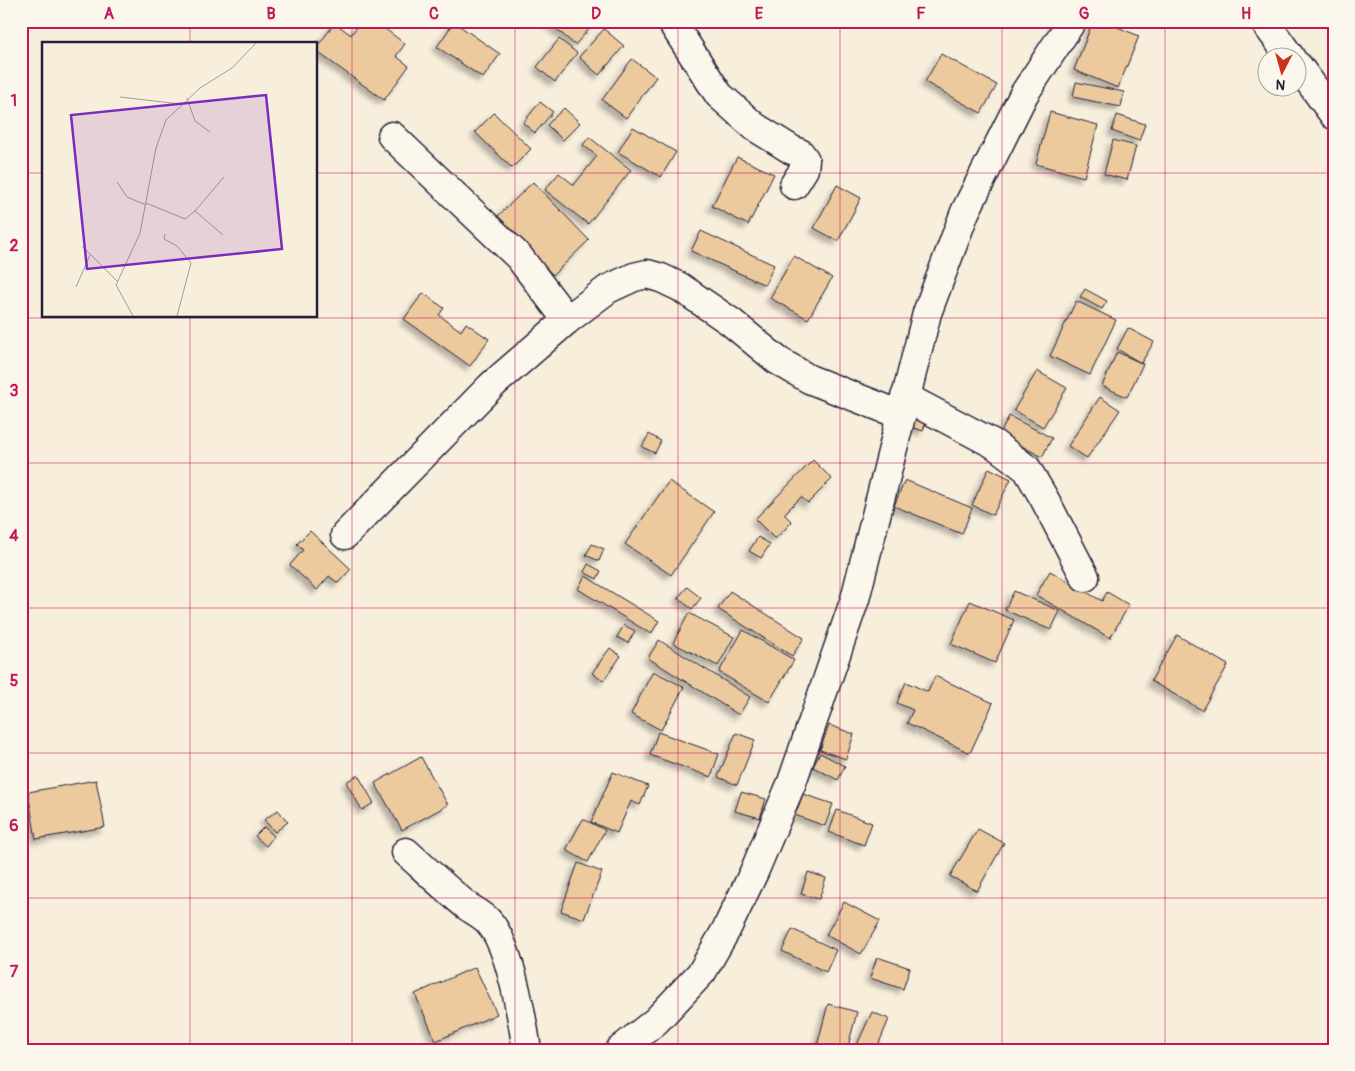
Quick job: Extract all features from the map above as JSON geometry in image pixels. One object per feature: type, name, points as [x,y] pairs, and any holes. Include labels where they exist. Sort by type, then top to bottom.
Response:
[{"type":"street","points":[[671,21],[719,96],[755,127],[800,153],[805,160],[804,169],[794,185]]},
{"type":"street","points":[[620,1050],[656,1021],[702,972],[726,930],[754,872],[792,782],[854,599],[927,313],[965,212],[1024,94],[1072,21]]},
{"type":"street","points":[[1264,21],[1284,48]]},
{"type":"street","points":[[1308,76],[1330,99]]},
{"type":"street","points":[[392,136],[519,257],[567,320]]},
{"type":"street","points":[[345,536],[491,386],[567,320],[608,289],[634,277],[647,274],[680,287],[731,322],[777,360],[809,379],[903,406],[994,444],[1027,468],[1085,577]]},
{"type":"street","points":[[406,852],[488,922],[501,943],[520,1008],[527,1050]]},
{"type":"building","points":[[361,21],[375,21],[405,44],[396,56],[409,66],[384,100],[318,52],[318,45],[335,23],[351,35]]},
{"type":"building","points":[[547,21],[596,21],[575,45]]},
{"type":"building","points":[[1093,21],[1103,21],[1139,36],[1118,88],[1074,70]]},
{"type":"building","points":[[454,22],[500,54],[483,78],[437,47]]},
{"type":"building","points":[[604,29],[624,46],[599,75],[579,57]]},
{"type":"building","points":[[559,39],[577,53],[555,82],[537,67]]},
{"type":"building","points":[[941,54],[997,85],[981,113],[925,82]]},
{"type":"building","points":[[632,59],[656,77],[626,118],[602,100]]},
{"type":"building","points":[[1076,82],[1124,92],[1121,107],[1073,97]]},
{"type":"building","points":[[540,102],[553,112],[535,133],[523,123]]},
{"type":"building","points":[[564,108],[580,123],[563,140],[547,125]]},
{"type":"building","points":[[1050,112],[1098,125],[1084,177],[1036,164]]},
{"type":"building","points":[[494,113],[531,149],[512,168],[475,132]]},
{"type":"building","points":[[1117,115],[1145,124],[1139,141],[1112,131]]},
{"type":"building","points":[[633,127],[676,152],[661,177],[618,152]]},
{"type":"building","points":[[589,137],[631,170],[588,224],[545,190],[559,173],[574,185],[597,156],[583,145]]},
{"type":"building","points":[[1113,140],[1136,146],[1127,180],[1104,174]]},
{"type":"building","points":[[737,157],[774,174],[748,225],[712,206]]},
{"type":"building","points":[[533,182],[589,240],[553,275],[497,217]]},
{"type":"building","points":[[837,185],[861,198],[838,241],[814,228]]},
{"type":"building","points":[[701,231],[774,265],[765,285],[691,251]]},
{"type":"building","points":[[794,256],[832,278],[808,319],[770,298]]},
{"type":"building","points":[[1085,289],[1107,301],[1102,309],[1080,297]]},
{"type":"building","points":[[423,293],[444,308],[439,315],[461,331],[466,323],[489,339],[470,366],[404,319]]},
{"type":"building","points":[[1076,301],[1116,320],[1090,375],[1050,356]]},
{"type":"building","points":[[1128,328],[1154,342],[1141,363],[1117,349]]},
{"type":"building","points":[[1117,352],[1143,364],[1127,397],[1102,386]]},
{"type":"building","points":[[1037,371],[1067,388],[1043,427],[1014,410]]},
{"type":"building","points":[[1100,397],[1120,410],[1087,458],[1068,446]]},
{"type":"building","points":[[911,407],[929,412],[923,431],[905,425]]},
{"type":"building","points":[[1009,416],[1052,438],[1042,457],[1000,434]]},
{"type":"building","points":[[649,434],[661,441],[655,453],[642,447]]},
{"type":"building","points":[[813,460],[832,479],[808,503],[801,497],[784,514],[792,522],[775,539],[755,519]]},
{"type":"building","points":[[989,468],[1011,479],[993,515],[972,505]]},
{"type":"building","points":[[905,480],[972,508],[962,534],[894,506]]},
{"type":"building","points":[[669,481],[714,512],[671,575],[625,544]]},
{"type":"building","points":[[310,531],[351,569],[338,583],[329,576],[317,590],[290,565],[303,550],[297,544]]},
{"type":"building","points":[[758,537],[770,544],[761,558],[749,551]]},
{"type":"building","points":[[592,544],[604,549],[599,561],[586,555]]},
{"type":"building","points":[[588,564],[601,571],[597,579],[584,572]]},
{"type":"building","points":[[1050,571],[1102,601],[1107,592],[1129,605],[1110,638],[1036,595]]},
{"type":"building","points":[[585,576],[659,621],[651,634],[578,589]]},
{"type":"building","points":[[687,587],[701,598],[692,609],[678,598]]},
{"type":"building","points":[[730,591],[804,638],[792,656],[718,609]]},
{"type":"building","points":[[1014,591],[1060,611],[1051,630],[1005,610]]},
{"type":"building","points":[[970,601],[1014,620],[995,663],[951,644]]},
{"type":"building","points":[[689,613],[734,637],[718,666],[673,643]]},
{"type":"building","points":[[624,625],[635,631],[628,643],[617,637]]},
{"type":"building","points":[[743,630],[794,660],[769,702],[719,672]]},
{"type":"building","points":[[1177,635],[1228,665],[1202,710],[1151,681]]},
{"type":"building","points":[[659,640],[750,697],[739,715],[648,658]]},
{"type":"building","points":[[610,648],[621,656],[603,681],[592,673]]},
{"type":"building","points":[[653,671],[684,687],[661,730],[631,714]]},
{"type":"building","points":[[935,676],[993,703],[970,753],[907,723],[913,710],[897,703],[906,682],[928,692]]},
{"type":"building","points":[[829,725],[854,734],[846,759],[820,750]]},
{"type":"building","points":[[658,732],[719,754],[711,777],[650,755]]},
{"type":"building","points":[[736,733],[755,740],[737,785],[718,777]]},
{"type":"building","points":[[820,753],[845,766],[838,780],[813,767]]},
{"type":"building","points":[[421,757],[448,805],[402,830],[375,783]]},
{"type":"building","points":[[613,772],[648,786],[640,805],[631,801],[617,833],[591,822]]},
{"type":"building","points":[[358,775],[374,803],[362,810],[346,782]]},
{"type":"building","points":[[96,780],[105,827],[36,839],[28,792]]},
{"type":"building","points":[[741,792],[766,799],[760,818],[735,811]]},
{"type":"building","points":[[803,794],[833,804],[825,826],[795,815]]},
{"type":"building","points":[[278,810],[288,822],[275,832],[264,820]]},
{"type":"building","points":[[837,810],[872,823],[864,845],[829,832]]},
{"type":"building","points":[[583,819],[605,830],[588,862],[566,850]]},
{"type":"building","points":[[264,827],[274,836],[266,846],[255,836]]},
{"type":"building","points":[[978,829],[1004,843],[977,891],[950,876]]},
{"type":"building","points":[[578,863],[602,872],[584,919],[561,911]]},
{"type":"building","points":[[808,872],[826,878],[819,899],[801,894]]},
{"type":"building","points":[[844,902],[880,921],[861,954],[826,935]]},
{"type":"building","points":[[792,929],[836,950],[826,972],[782,951]]},
{"type":"building","points":[[877,957],[910,968],[903,989],[870,978]]},
{"type":"building","points":[[475,967],[497,1014],[436,1041],[415,994]]},
{"type":"building","points":[[828,1004],[857,1012],[847,1050],[816,1050]]},
{"type":"building","points":[[872,1012],[889,1019],[876,1050],[855,1049]]}]
